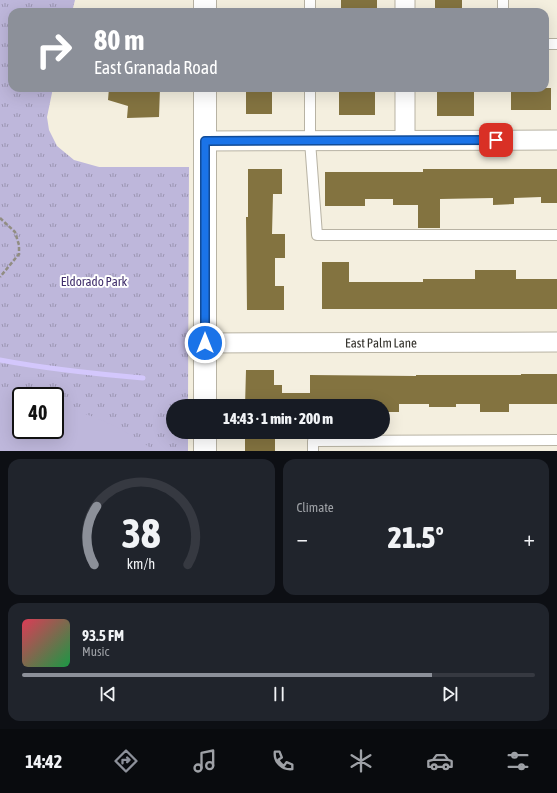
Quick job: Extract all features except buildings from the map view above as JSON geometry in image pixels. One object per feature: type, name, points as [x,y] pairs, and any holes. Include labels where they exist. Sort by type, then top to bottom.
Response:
[{"type":"street","points":[[205,92],[205,399]]},
{"type":"street","points":[[405,92],[405,140]]},
{"type":"street","points":[[205,141],[557,140]]},
{"type":"street","name":"East Palm Lane","points":[[205,343],[557,342]]},
{"type":"street","points":[[205,439],[205,451]]},
{"type":"lane","points":[[310,92],[310,141],[317,235],[557,235]]},
{"type":"lane","points":[[313,451],[313,441],[557,440]]},
{"type":"path","points":[[0,218],[15,232],[19,245],[18,254],[0,277]]},
{"type":"green space","name":"Eldorado Park","points":[[0,0],[75,0],[73,8],[8,8],[8,92],[52,92],[47,117],[49,130],[57,146],[74,160],[99,167],[189,167],[188,399],[166,399],[166,439],[188,439],[188,451],[0,451]]},
{"type":"green space","points":[[0,400],[12,401],[12,439],[64,439],[64,408],[107,423],[131,435],[155,451],[0,451]]},
{"type":"waterway","points":[[0,360],[72,371],[143,378]]},
{"type":"route","points":[[205,343],[205,141],[496,140]]}]
